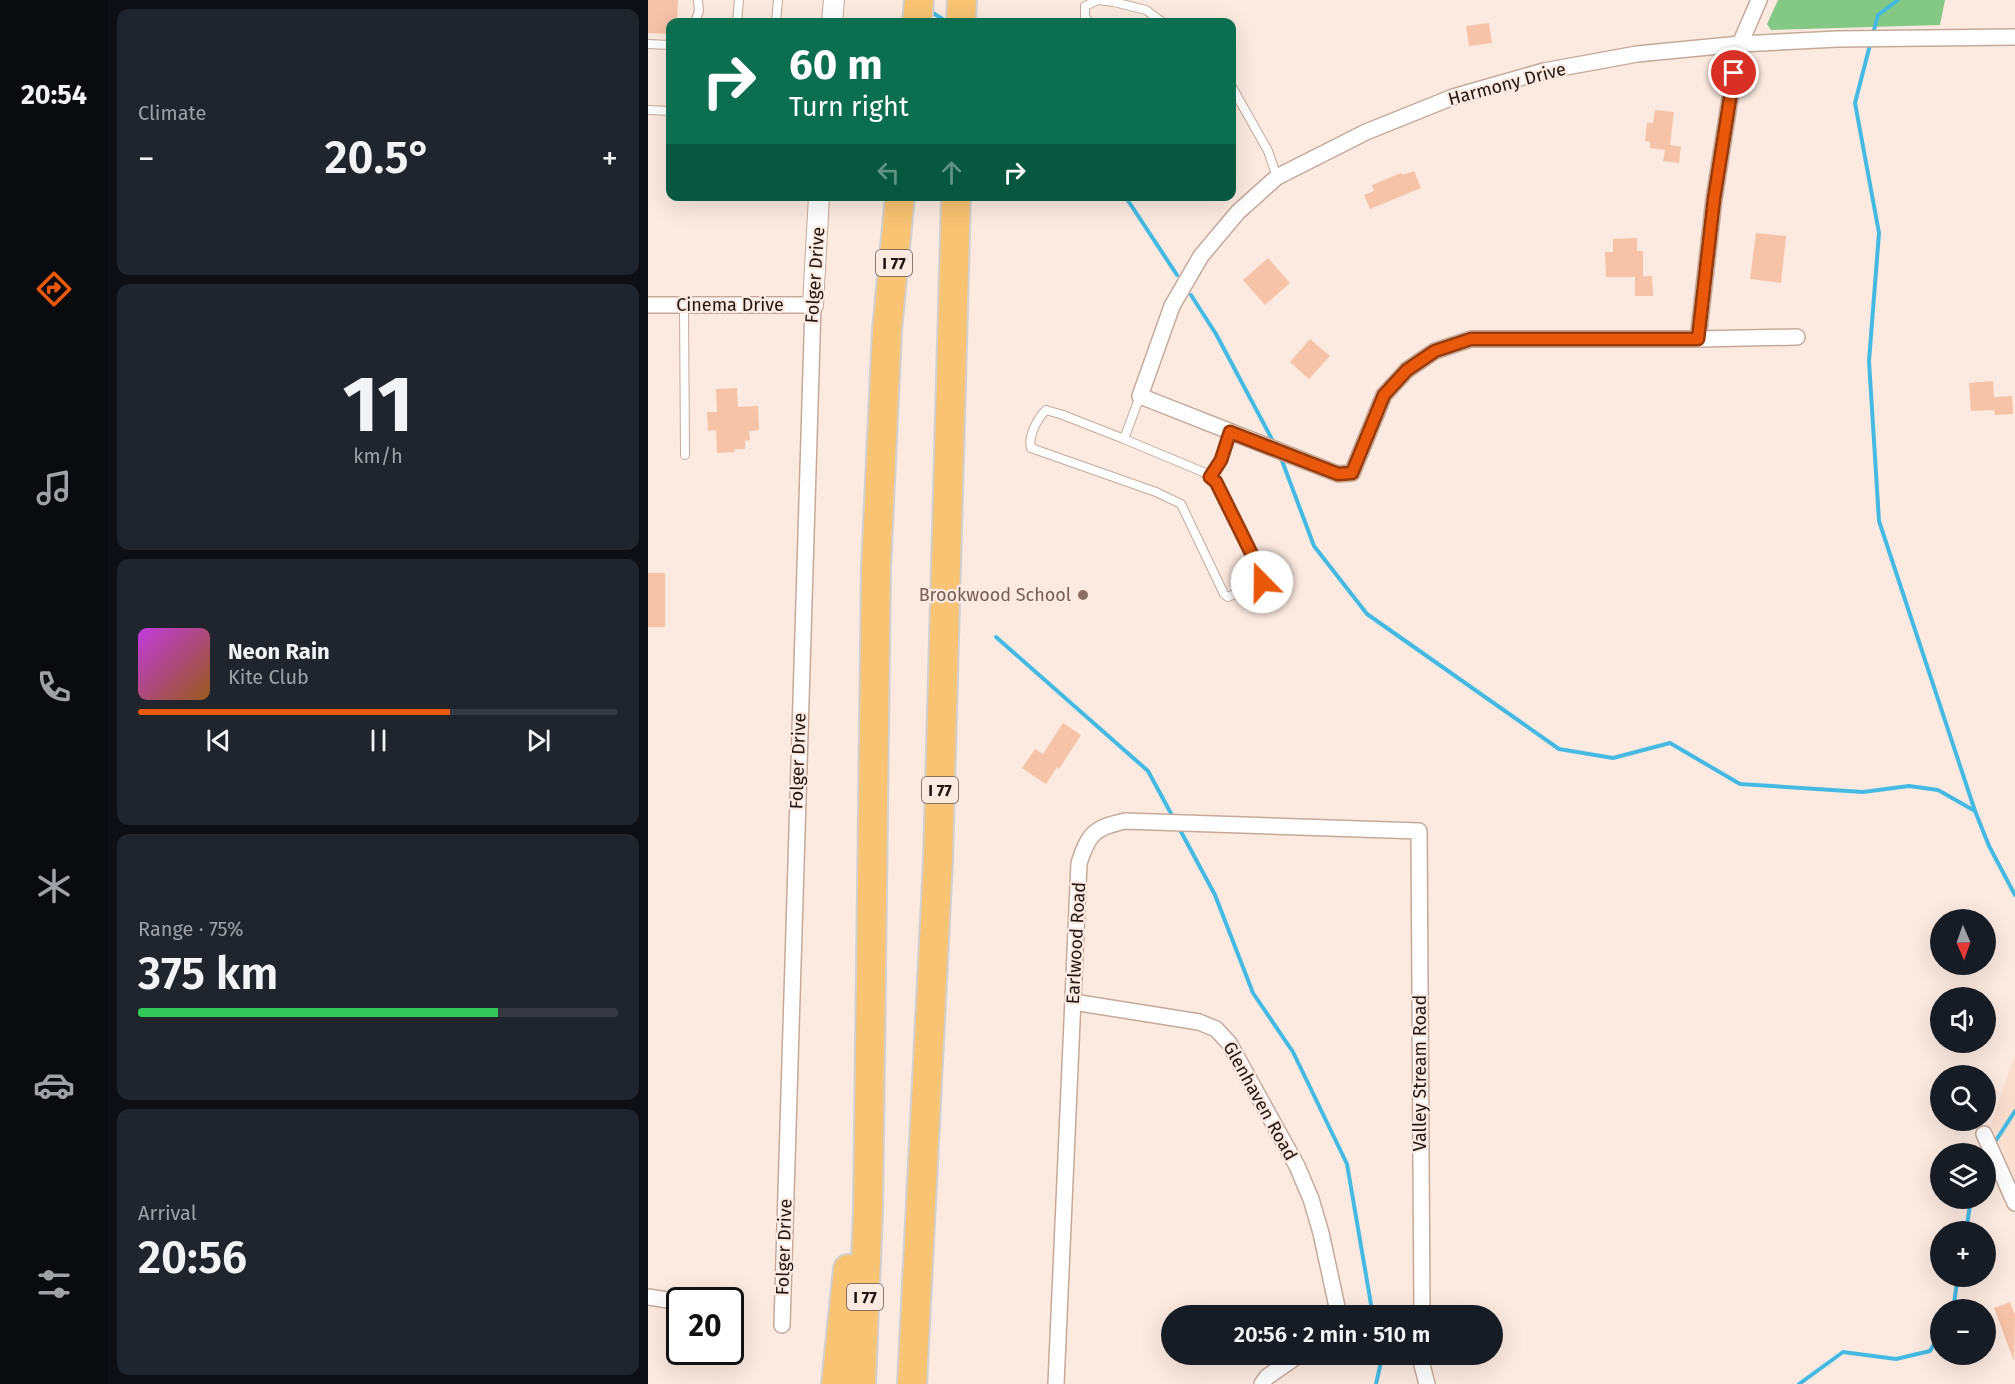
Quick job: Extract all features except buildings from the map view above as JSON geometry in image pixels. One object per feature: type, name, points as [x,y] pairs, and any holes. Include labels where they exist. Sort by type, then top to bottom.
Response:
[{"type":"highway","points":[[917,18],[919,0]]},
{"type":"highway","points":[[961,18],[962,0]]},
{"type":"highway","name":"I 77","points":[[861,1384],[868,1210],[876,568],[887,330],[900,201]]},
{"type":"highway","name":"I 77","points":[[912,1384],[938,860],[956,201]]},
{"type":"highway","points":[[836,1384],[850,1255],[868,1210]]},
{"type":"street","points":[[832,18],[834,0]]},
{"type":"street","points":[[1698,339],[1714,199],[1740,44],[1759,0]]},
{"type":"street","name":"Harmony Drive","points":[[1140,396],[1172,306],[1201,256],[1238,212],[1277,177],[1366,132],[1453,97],[1544,71],[1637,54],[1740,44],[1838,39],[2015,37]]},
{"type":"street","name":"Folger Drive","points":[[782,1325],[810,348],[819,201]]},
{"type":"street","name":"Cinema Drive","points":[[648,305],[813,305]]},
{"type":"street","points":[[1140,396],[1338,474],[1352,473],[1384,395],[1407,370],[1435,351],[1471,339],[1797,337]]},
{"type":"street","name":"Earlwood Road","points":[[1056,1384],[1079,863],[1086,842],[1103,826],[1125,821],[1419,831]]},
{"type":"street","name":"Valley Stream Road","points":[[1419,831],[1422,1305]]},
{"type":"street","name":"Glenhaven Road","points":[[1073,1002],[1199,1022],[1216,1029],[1229,1042],[1297,1166],[1311,1199],[1337,1305]]},
{"type":"street","points":[[1984,1134],[2015,1203]]},
{"type":"street","points":[[648,1298],[666,1300]]},
{"type":"street","points":[[1262,1384],[1267,1377],[1284,1365]]},
{"type":"street","points":[[1422,1365],[1427,1384]]},
{"type":"lane","points":[[696,18],[699,11],[698,0]]},
{"type":"lane","points":[[737,18],[739,0]]},
{"type":"lane","points":[[776,18],[778,0]]},
{"type":"lane","points":[[1086,18],[1085,6],[1098,0],[1146,10],[1157,18]]},
{"type":"lane","points":[[648,44],[666,45]]},
{"type":"lane","points":[[1236,94],[1268,151],[1277,177]]},
{"type":"lane","points":[[648,110],[666,111]]},
{"type":"lane","points":[[684,305],[686,455]]},
{"type":"lane","points":[[1124,439],[1140,396]]},
{"type":"lane","points":[[1046,410],[1063,414],[1124,439],[1167,455],[1203,472],[1216,482],[1262,575],[1262,582],[1228,597],[1224,594],[1181,504],[1156,492],[1031,448],[1030,442],[1039,416],[1046,410]]},
{"type":"lane","points":[[1210,477],[1221,460],[1230,432]]},
{"type":"shaded area","points":[[2015,1054],[2015,1179],[1994,1131],[1996,1131],[1996,1110]]},
{"type":"green space","points":[[1778,0],[1945,0],[1940,25],[1771,30],[1767,24]]},
{"type":"waterway","points":[[1873,34],[1878,15],[1898,0]]},
{"type":"waterway","points":[[930,11],[941,18]]},
{"type":"waterway","points":[[1871,41],[1855,103],[1879,233],[1869,361],[1879,521],[1975,811],[1989,846],[2015,895]]},
{"type":"waterway","points":[[1128,201],[1177,275]]},
{"type":"waterway","points":[[1191,295],[1216,334],[1274,443]]},
{"type":"waterway","points":[[1281,458],[1314,546],[1367,614],[1559,749],[1613,758],[1670,743],[1740,784],[1863,792],[1909,786],[1938,790],[1975,811]]},
{"type":"waterway","points":[[996,637],[1148,771],[1174,819]]},
{"type":"waterway","points":[[1179,828],[1215,895],[1253,993],[1293,1052],[1347,1164],[1371,1305]]},
{"type":"waterway","points":[[1994,1143],[2015,1111]]},
{"type":"waterway","points":[[1968,1221],[1969,1209]]},
{"type":"waterway","points":[[1955,1299],[1956,1287]]},
{"type":"waterway","points":[[1799,1384],[1843,1352],[1896,1359],[1930,1351]]},
{"type":"waterway","points":[[1376,1384],[1380,1365]]},
{"type":"place","name":"Brookwood School","points":[[1083,595]]},
{"type":"route","points":[[1262,582],[1262,575],[1216,482],[1210,477],[1221,460],[1230,432],[1338,474],[1352,473],[1361,456],[1384,395],[1407,370],[1435,351],[1471,339],[1698,339],[1714,199],[1734,73]]}]
